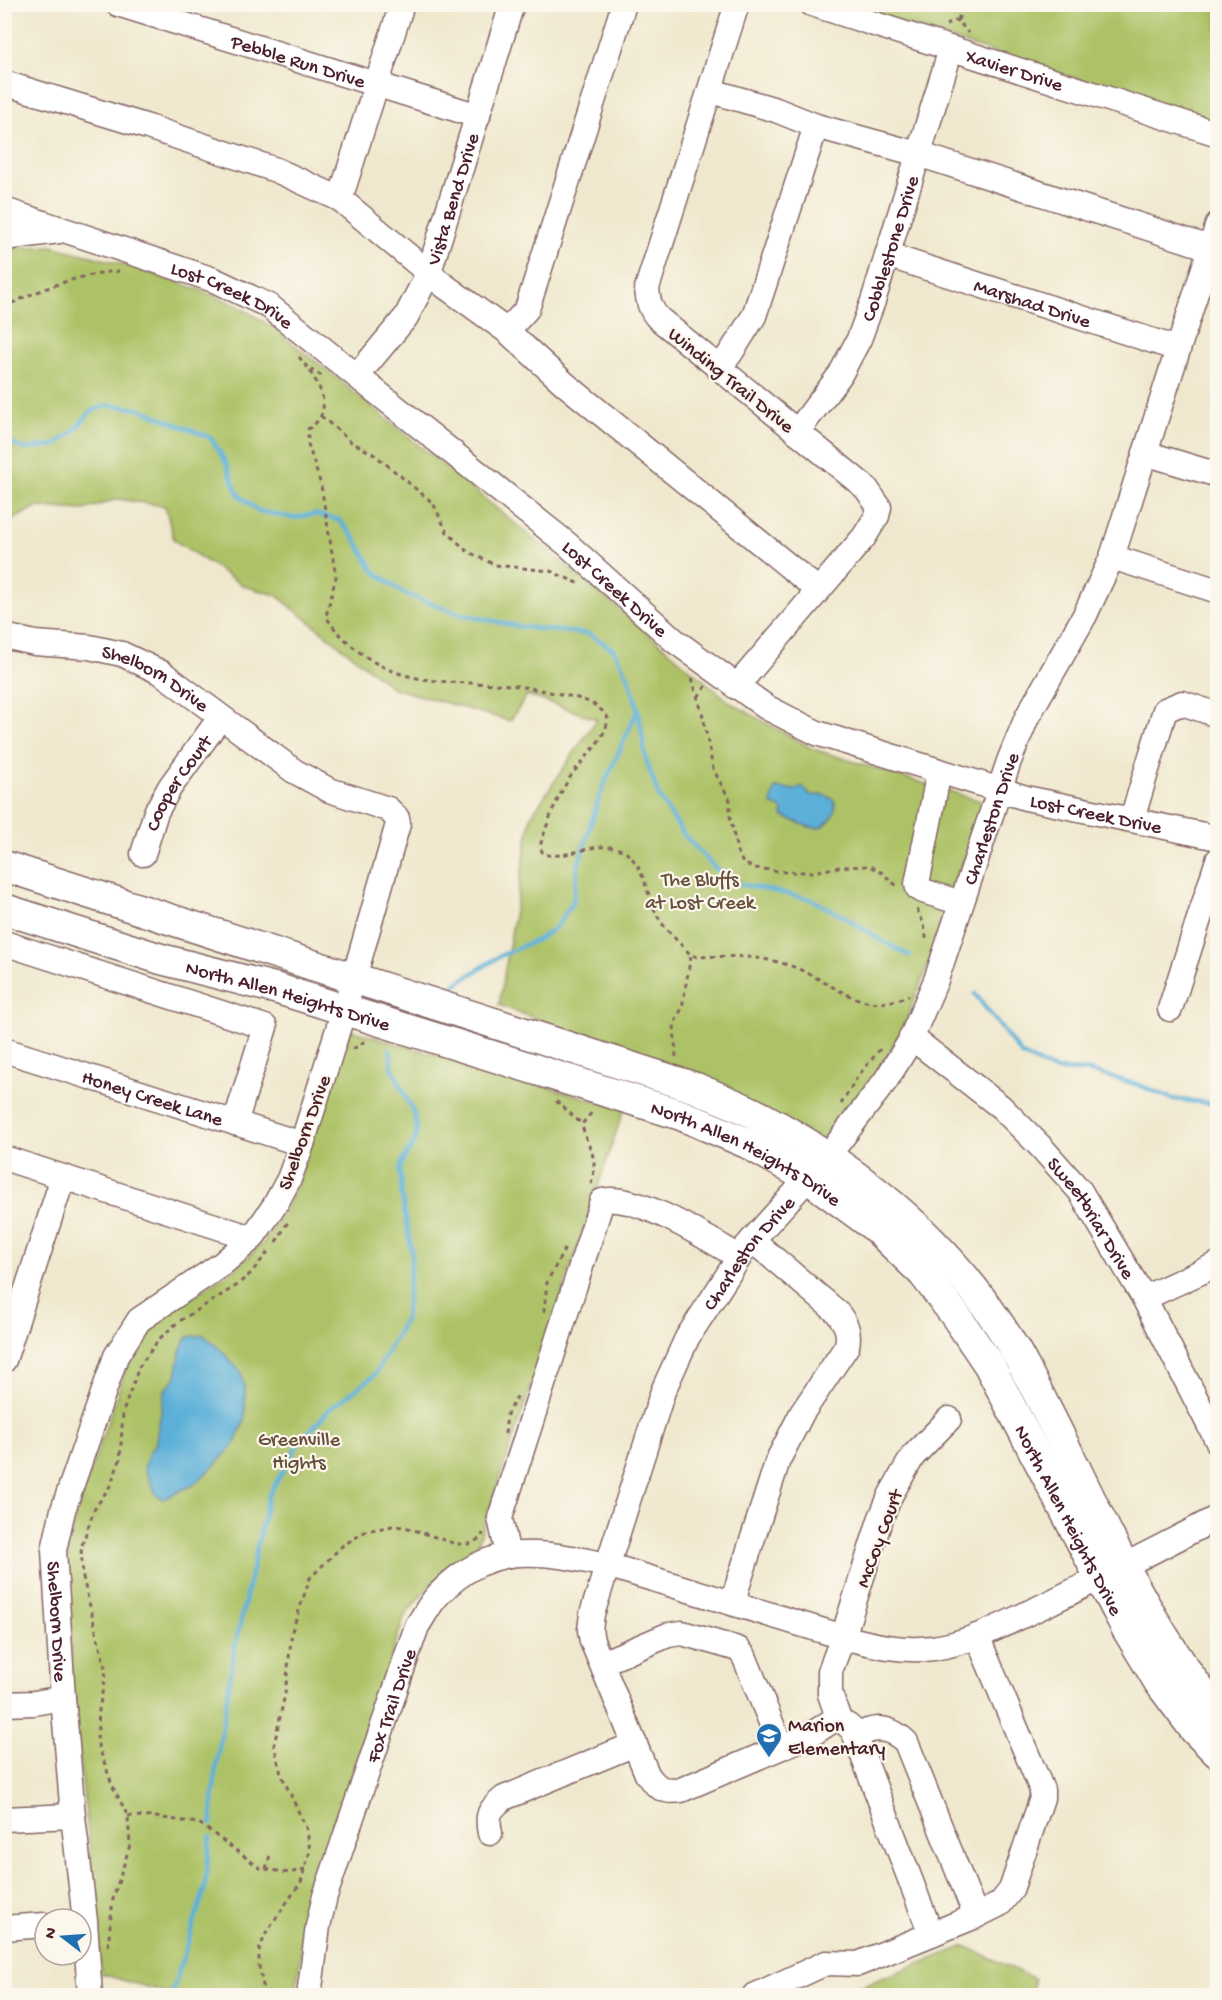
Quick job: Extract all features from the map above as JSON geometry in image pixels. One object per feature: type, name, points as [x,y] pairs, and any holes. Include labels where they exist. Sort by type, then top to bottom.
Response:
[{"type":"main road","name":"North Allen Heights Drive","points":[[4,866],[696,1088],[761,1117],[828,1156],[893,1204],[941,1251],[981,1299],[1016,1351],[1159,1682],[1195,1730],[1218,1753]]},
{"type":"main road","name":"North Allen Heights Drive","points":[[4,909],[161,958],[278,989],[681,1115],[747,1143],[808,1178],[875,1227],[923,1273],[956,1316],[989,1365],[1112,1572],[1153,1618],[1218,1713]]},
{"type":"street","name":"Pebble Run Drive","points":[[118,4],[478,116]]},
{"type":"street","points":[[340,199],[402,4]]},
{"type":"street","name":"Vista Bend Drive","points":[[357,376],[406,317],[429,272],[512,4]]},
{"type":"street","points":[[507,331],[527,309],[624,4]]},
{"type":"street","name":"Winding Trail Drive","points":[[736,687],[864,537],[877,516],[879,507],[866,488],[718,368],[651,310],[647,288],[738,4]]},
{"type":"street","name":"Xavier Drive","points":[[812,4],[1218,134]]},
{"type":"street","name":"Cobblestone Drive","points":[[797,432],[840,375],[859,339],[951,49]]},
{"type":"street","points":[[4,83],[148,127],[276,170],[340,199],[476,310],[507,331],[565,384],[818,590]]},
{"type":"street","points":[[711,91],[776,110],[816,126],[918,154],[1210,248]]},
{"type":"street","points":[[718,368],[730,354],[754,316],[816,126]]},
{"type":"street","name":"Lost Creek Drive","points":[[4,210],[214,280],[269,306],[567,544],[675,641],[736,687],[791,721],[818,733],[1026,798],[1218,838]]},
{"type":"street","name":"Charleston Drive","points":[[838,1718],[812,1734],[681,1790],[663,1790],[654,1785],[647,1774],[592,1641],[590,1630],[592,1614],[663,1391],[687,1338],[746,1249],[828,1156],[886,1080],[911,1037],[936,980],[1008,761],[1028,717],[1085,615],[1112,557],[1218,224]]},
{"type":"street","name":"Lost Creek Drive","points":[[4,238],[67,230]]},
{"type":"street","name":"Marshad Drive","points":[[887,255],[1178,349]]},
{"type":"street","points":[[1145,453],[1218,475]]},
{"type":"street","points":[[1112,557],[1218,591]]},
{"type":"street","name":"Shelborn Drive","points":[[4,636],[35,643],[89,647],[123,654],[162,673],[294,771],[329,790],[388,809],[397,818],[398,830],[354,978],[289,1179],[275,1205],[252,1238],[222,1264],[139,1320],[116,1356],[63,1510],[54,1550],[63,1698],[82,1907]]},
{"type":"street","points":[[1132,819],[1165,710],[1182,703],[1218,715]]},
{"type":"street","name":"Cooper Court","points":[[144,854],[156,812],[220,718]]},
{"type":"street","points":[[939,771],[917,884],[918,888],[923,891],[961,903]]},
{"type":"street","points":[[1170,1009],[1218,860]]},
{"type":"street","points":[[4,943],[266,1026],[235,1123]]},
{"type":"street","name":"Sweetbriar Drive","points":[[911,1037],[1001,1107],[1080,1191],[1144,1298],[1218,1442]]},
{"type":"street","name":"Honey Creek Lane","points":[[4,1050],[302,1144]]},
{"type":"street","points":[[4,1158],[252,1238]]},
{"type":"street","points":[[4,1360],[63,1177]]},
{"type":"street","points":[[508,1555],[501,1518],[503,1510],[602,1202],[615,1200],[639,1205],[703,1236],[746,1249],[837,1312],[847,1326],[849,1337],[847,1346],[802,1413],[778,1460],[732,1603]]},
{"type":"street","points":[[1144,1298],[1218,1264]]},
{"type":"street","name":"McCoy Court","points":[[838,1718],[830,1694],[830,1671],[843,1638],[880,1520],[891,1494],[913,1456],[949,1419]]},
{"type":"street","points":[[607,1565],[843,1638],[883,1647],[916,1649],[949,1646],[977,1636],[1112,1572],[1218,1517]]},
{"type":"street","name":"Fox Trail Drive","points":[[309,1995],[318,1926],[325,1896],[417,1626],[437,1595],[467,1571],[508,1555],[536,1552],[607,1565]]},
{"type":"street","points":[[602,1663],[668,1635],[682,1633],[738,1649],[744,1656],[780,1747]]},
{"type":"street","points":[[753,1995],[826,1963],[858,1964],[932,1934],[1000,1904],[1011,1890],[1042,1798],[1042,1790],[977,1636]]},
{"type":"street","points":[[4,1704],[34,1703],[63,1698]]},
{"type":"street","points":[[838,1718],[853,1730],[932,1934]]},
{"type":"street","points":[[856,1737],[866,1730],[877,1728],[898,1734],[906,1742],[976,1916]]},
{"type":"street","points":[[490,1833],[487,1820],[491,1808],[504,1798],[635,1744]]},
{"type":"street","points":[[4,1819],[73,1816]]},
{"type":"street","points":[[4,1928],[33,1926]]},
{"type":"street","name":"Shelborn Drive","points":[[87,1967],[90,1995]]},
{"type":"path","points":[[958,20],[962,6],[967,4]]},
{"type":"path","points":[[4,307],[56,285],[90,274],[122,271]]},
{"type":"path","points":[[295,352],[314,376],[321,392],[323,409],[316,423],[308,429],[308,444],[321,485],[336,577],[326,616],[333,629],[364,657],[378,666],[418,679],[511,685],[542,690],[596,704],[608,717],[603,735],[571,777],[548,822],[540,846],[543,854],[553,855],[614,847],[628,855],[647,884],[658,917],[691,956],[761,957],[799,969],[855,999],[875,1004],[896,1001],[914,992],[909,1002]]},
{"type":"path","points":[[321,416],[350,441],[375,455],[433,503],[447,532],[467,551],[495,566],[550,571],[575,580],[584,586]]},
{"type":"path","points":[[688,671],[694,681],[703,716],[713,769],[730,801],[730,816],[737,851],[743,863],[755,868],[785,872],[812,872],[840,867],[870,866],[900,888]]},
{"type":"path","points":[[914,903],[924,925],[929,951]]},
{"type":"path","points":[[677,1067],[674,1024],[682,1008],[691,956]]},
{"type":"path","points":[[352,1049],[366,1040],[373,1039]]},
{"type":"path","points":[[839,1109],[858,1076],[882,1046]]},
{"type":"path","points":[[553,1098],[582,1124],[595,1160],[595,1170],[589,1190]]},
{"type":"path","points":[[582,1124],[598,1108],[590,1105]]},
{"type":"path","points":[[107,1953],[113,1899],[130,1845],[128,1816],[113,1787],[97,1742],[99,1710],[106,1671],[83,1578],[81,1548],[94,1510],[110,1486],[120,1460],[123,1412],[139,1367],[159,1340],[178,1322],[236,1286],[251,1273],[290,1220]]},
{"type":"path","points":[[544,1312],[547,1282],[566,1247]]},
{"type":"path","points":[[504,1443],[507,1414],[522,1389]]},
{"type":"path","points":[[265,1995],[259,1966],[259,1950],[267,1931],[301,1882],[310,1851],[307,1830],[281,1773],[274,1745],[285,1694],[292,1631],[310,1578],[342,1546],[366,1531],[392,1526],[405,1527],[456,1544],[470,1544],[481,1538],[485,1528]]},
{"type":"path","points":[[128,1816],[199,1823],[260,1868],[289,1873],[304,1869]]},
{"type":"path","points":[[267,1869],[270,1855]]},
{"type":"green space","points":[[843,5],[1217,5],[1217,123]]},
{"type":"green space","name":"The Bluffs at Lost Creek","points":[[51,246],[130,266],[203,291],[238,306],[271,326],[560,560],[731,703],[813,749],[984,802],[924,976],[900,1034],[875,1076],[824,1141],[699,1079],[499,1005],[531,816],[597,719],[527,695],[510,721],[393,688],[276,595],[244,586],[174,540],[165,506],[117,499],[84,510],[36,507],[5,524],[5,248]]},
{"type":"green space","name":"Greenville Hights","points":[[350,1030],[624,1109],[475,1552],[437,1579],[405,1615],[310,1899],[296,1995],[175,1995],[101,1974],[98,1923],[73,1700],[67,1551],[77,1511],[129,1360],[151,1324],[235,1269],[264,1242],[283,1214],[295,1189]]},
{"type":"green space","points":[[965,1946],[1035,1979],[1030,1995],[838,1995]]},
{"type":"water","points":[[802,786],[810,795],[825,795],[834,800],[835,809],[832,817],[819,828],[809,827],[782,816],[781,808],[771,804],[775,788],[796,790]]},
{"type":"water","points":[[204,1335],[241,1372],[245,1387],[245,1420],[234,1445],[215,1465],[193,1485],[163,1499],[157,1496],[144,1468],[150,1450],[155,1446],[165,1390],[176,1377],[181,1348],[188,1337]]},
{"type":"waterway","points":[[4,440],[25,449],[55,445],[74,431],[91,411],[109,405],[140,409],[211,438],[225,461],[238,494],[258,511],[294,518],[314,514],[339,520],[354,537],[374,571],[403,593],[460,614],[522,627],[589,634],[613,649],[629,678],[638,709],[646,759],[659,797],[684,835],[715,868],[740,884],[810,899],[910,956]]},
{"type":"waterway","points":[[454,985],[500,956],[539,939],[556,927],[573,902],[578,866],[600,794],[638,709]]},
{"type":"waterway","points":[[975,994],[1022,1055],[1054,1070],[1089,1071],[1136,1084],[1173,1099],[1218,1104]]},
{"type":"waterway","points":[[211,1824],[216,1767],[235,1647],[268,1497],[298,1444],[330,1409],[375,1375],[405,1319],[412,1254],[402,1197],[400,1170],[403,1160],[414,1143],[417,1131],[414,1114],[392,1067],[390,1049]]},
{"type":"waterway","points":[[171,1996],[205,1888],[210,1837]]},
{"type":"place","name":"Marion Elementary","points":[[769,1759]]}]
